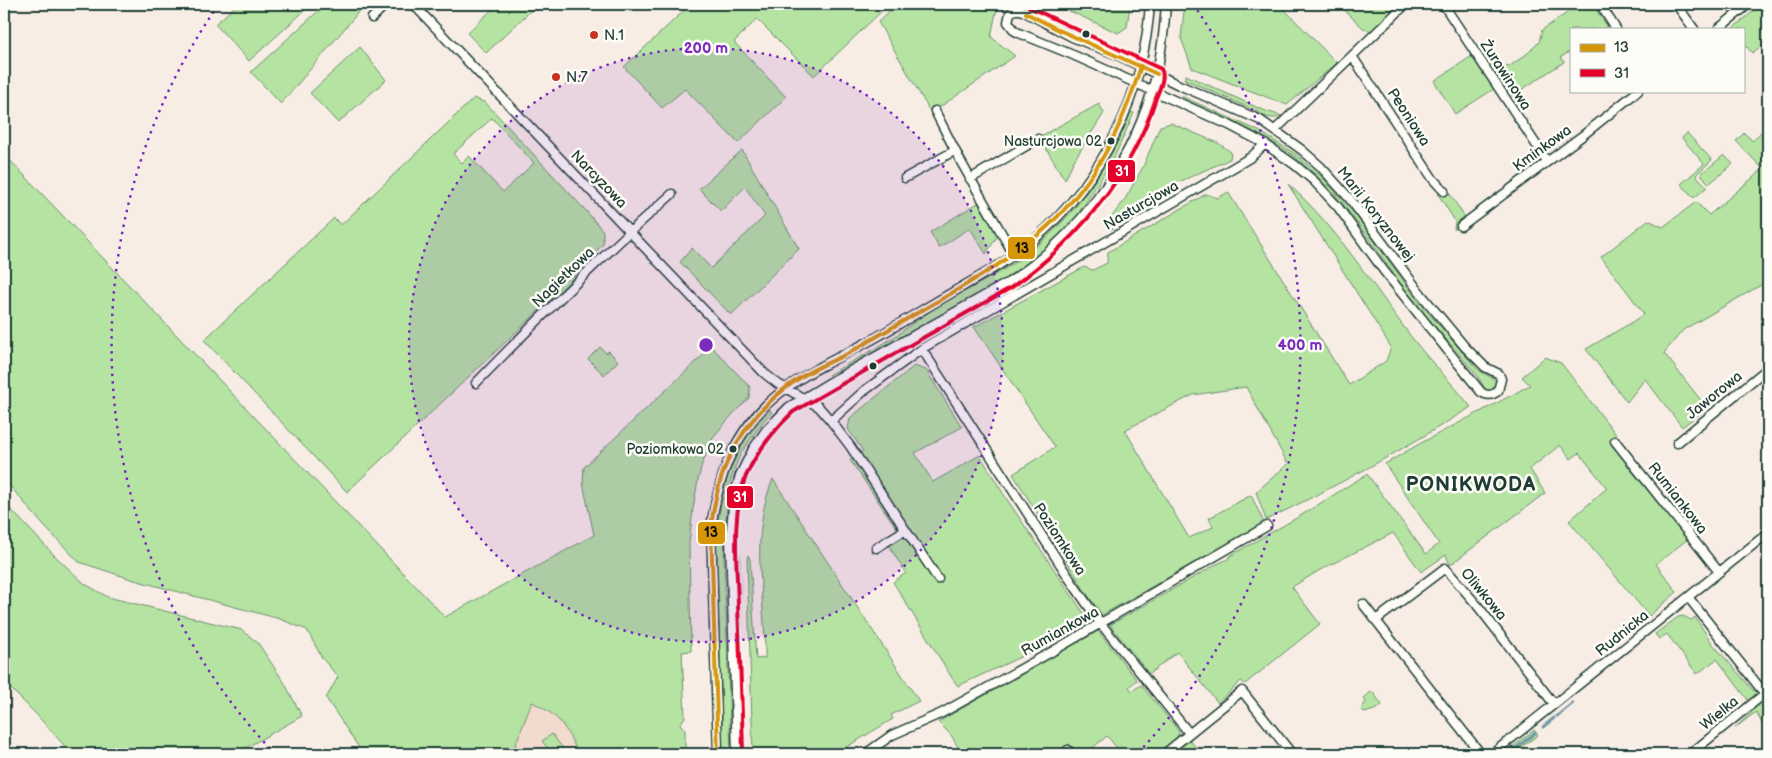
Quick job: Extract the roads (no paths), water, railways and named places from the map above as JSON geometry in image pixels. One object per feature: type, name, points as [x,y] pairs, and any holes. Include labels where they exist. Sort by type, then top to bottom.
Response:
[{"type":"street","points":[[372,18],[386,4]]},
{"type":"street","name":"Narcyzowa","points":[[413,4],[764,373],[818,407],[831,421],[850,446],[938,579]]},
{"type":"street","points":[[718,754],[711,527],[715,498],[722,475],[740,437],[765,406],[802,376],[879,336],[1014,255],[1052,223],[1077,196],[1094,173],[1121,123],[1141,66],[1146,43],[1150,4]]},
{"type":"street","points":[[737,754],[730,540],[734,496],[747,459],[766,430],[789,407],[1024,272],[1078,223],[1110,180],[1133,138],[1152,91],[1164,35],[1166,4]]},
{"type":"street","points":[[1275,130],[1406,4]]},
{"type":"street","name":"Żurawinowa","points":[[1443,4],[1547,161]]},
{"type":"street","points":[[1600,4],[1615,28]]},
{"type":"street","points":[[1676,4],[1693,28]]},
{"type":"street","points":[[1719,28],[1749,4]]},
{"type":"street","name":"Marii Koryznowej","points":[[1013,10],[1021,10],[1072,37],[1141,66],[1238,109],[1275,130],[1320,166],[1350,199],[1421,294],[1465,347],[1485,367],[1498,374],[1501,379],[1498,391],[1494,394],[1483,393],[1473,384],[1463,368],[1384,271],[1338,207],[1308,176],[1265,144],[1229,125],[1015,30],[1008,22],[1010,13],[1013,10]]},
{"type":"street","name":"Peoniowa","points":[[1352,56],[1433,179],[1444,191]]},
{"type":"street","name":"Kminkowa","points":[[1461,226],[1582,136],[1637,92]]},
{"type":"street","points":[[935,111],[954,151],[1014,255]]},
{"type":"street","points":[[970,179],[1038,139]]},
{"type":"street","name":"Nasturcjowa","points":[[831,421],[864,391],[922,349],[1251,157],[1265,144]]},
{"type":"street","points":[[905,178],[954,151]]},
{"type":"street","name":"Nagietkowa","points":[[476,383],[630,231],[672,194]]},
{"type":"street","name":"Poziomkowa","points":[[922,349],[1066,573],[1101,624],[1189,733]]},
{"type":"street","name":"Jaworowa","points":[[1677,443],[1768,368]]},
{"type":"street","name":"Rumiankowa","points":[[1615,442],[1719,572]]},
{"type":"street","name":"Rumiankowa","points":[[865,754],[892,735],[942,713],[1101,624],[1267,526]]},
{"type":"street","points":[[876,548],[905,530]]},
{"type":"street","name":"Rudnicka","points":[[1492,754],[1768,533]]},
{"type":"street","name":"Oliwkowa","points":[[1376,620],[1445,568],[1554,704]]},
{"type":"street","points":[[1688,597],[1731,653],[1767,694]]},
{"type":"street","points":[[1363,604],[1481,754]]},
{"type":"street","points":[[1164,754],[1242,691],[1292,754]]},
{"type":"street","name":"Wielka","points":[[1690,754],[1767,694]]},
{"type":"waterway","points":[[1557,716],[1573,703]]},
{"type":"waterway","points":[[1543,727],[1554,718]]},
{"type":"waterway","points":[[1509,754],[1535,733]]},
{"type":"place","name":"N.1","points":[[594,35]]},
{"type":"place","name":"N.7","points":[[556,77]]},
{"type":"place","name":"Nasturcjowa 02","points":[[1111,141]]},
{"type":"place","name":"Poziomkowa 02","points":[[733,449]]},
{"type":"district","name":"PONIKWODA","points":[[1471,484]]}]
